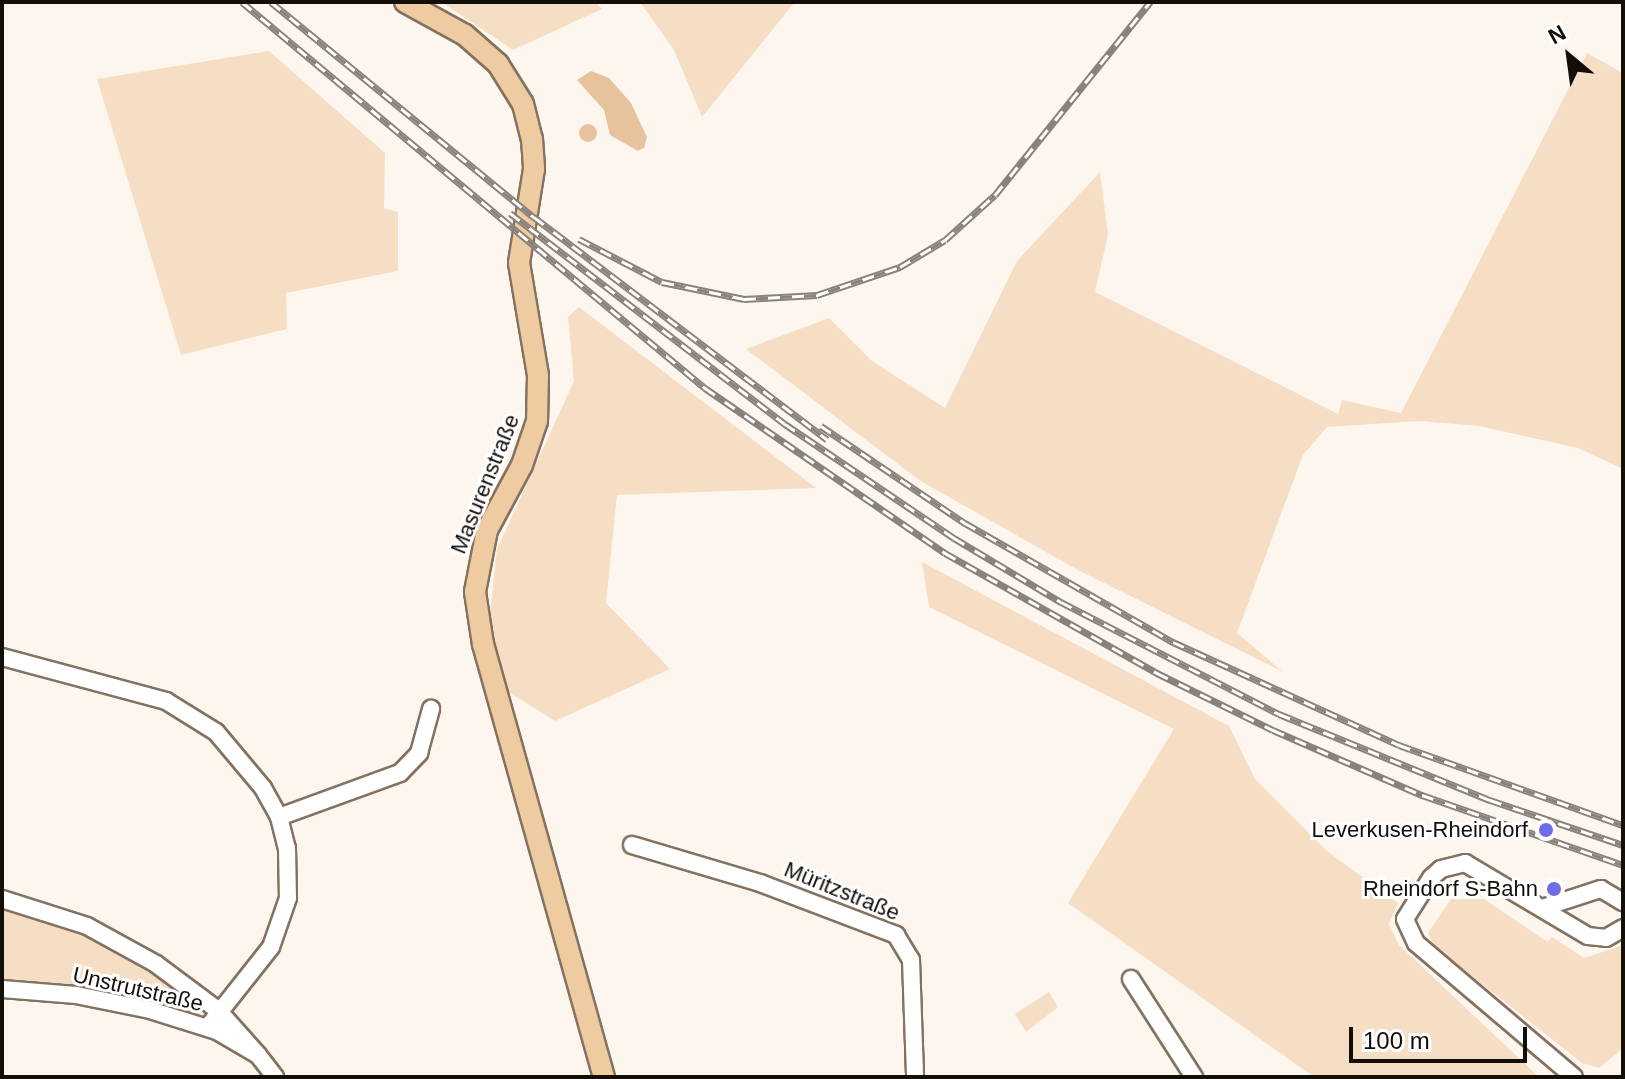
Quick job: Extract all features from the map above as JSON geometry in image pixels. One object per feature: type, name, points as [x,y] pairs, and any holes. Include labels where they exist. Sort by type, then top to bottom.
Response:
[{"type":"main road","name":"Masurenstraße","points":[[405,2],[465,35],[498,64],[517,90],[532,139],[534,169],[519,263],[538,375],[537,421],[522,465],[487,530],[475,592],[483,644],[604,1077]]},
{"type":"street","points":[[2,657],[148,694],[187,712],[246,762],[279,817],[288,880],[282,922],[259,965],[207,1028]]},
{"type":"street","points":[[279,817],[400,773],[419,753],[431,709]]},
{"type":"street","name":"Müritzstraße","points":[[632,845],[772,887],[896,935],[911,960],[915,1077]]},
{"type":"street","points":[[1574,1077],[1407,933],[1410,906],[1431,878],[1453,864],[1482,869],[1597,939],[1623,928]]},
{"type":"street","points":[[1542,908],[1601,889],[1623,902]]},
{"type":"street","name":"Unstrutstraße","points":[[2,899],[87,926],[156,964],[219,1011],[275,1077]]},
{"type":"street","points":[[1131,979],[1194,1077]]},
{"type":"street","name":"Unstrutstraße","points":[[2,989],[120,1003],[207,1028],[258,1055]]},
{"type":"shaded area","points":[[441,2],[596,2],[602,9],[513,50]]},
{"type":"shaded area","points":[[640,2],[795,2],[702,117],[674,50]]},
{"type":"shaded area","points":[[269,51],[385,153],[384,208],[398,212],[398,271],[286,293],[287,329],[181,355],[97,79]]},
{"type":"shaded area","points":[[1587,53],[1623,73],[1623,469],[1578,448],[1479,426],[1420,421],[1327,427],[1303,455],[1237,633],[1283,672],[1076,569],[919,480],[746,349],[829,318],[872,361],[945,408],[1017,261],[1100,172],[1108,235],[1095,292],[1338,414],[1342,400],[1401,413]]},
{"type":"shaded area","points":[[591,71],[609,78],[631,103],[647,137],[644,148],[638,151],[610,135],[604,110],[577,80]]},
{"type":"shaded area","points":[[588,124],[597,133],[588,142],[579,133]]},
{"type":"shaded area","points":[[579,307],[816,488],[617,495],[606,603],[670,669],[555,721],[501,687],[490,614],[497,549],[574,381],[568,317]]},
{"type":"shaded area","points":[[922,562],[1229,726],[1255,779],[1327,851],[1398,903],[1389,924],[1399,945],[1539,1077],[1314,1077],[1068,903],[1174,729],[929,607]]},
{"type":"shaded area","points":[[1451,899],[1484,899],[1548,942],[1552,937],[1584,958],[1623,945],[1623,1048],[1599,1068],[1582,1063],[1433,945],[1428,933]]},
{"type":"shaded area","points":[[2,907],[107,944],[153,971],[203,1012],[192,1016],[2,984]]},
{"type":"shaded area","points":[[1049,992],[1058,1007],[1026,1032],[1015,1014]]},
{"type":"railway","points":[[242,2],[705,388],[945,553],[1157,673],[1273,730],[1422,795],[1623,865]]},
{"type":"railway","points":[[271,2],[534,217],[827,439]]},
{"type":"railway","points":[[579,239],[662,282],[744,299],[817,295],[900,267],[945,240],[995,195],[1150,2]]},
{"type":"railway","points":[[510,213],[785,424],[954,538],[1061,602],[1279,714],[1490,800],[1623,845]]},
{"type":"railway","points":[[821,426],[965,523],[1173,642],[1399,745],[1623,825]]},
{"type":"place","name":"Leverkusen-Rheindorf","points":[[1546,830]]},
{"type":"place","name":"Rheindorf S-Bahn","points":[[1554,889]]}]
